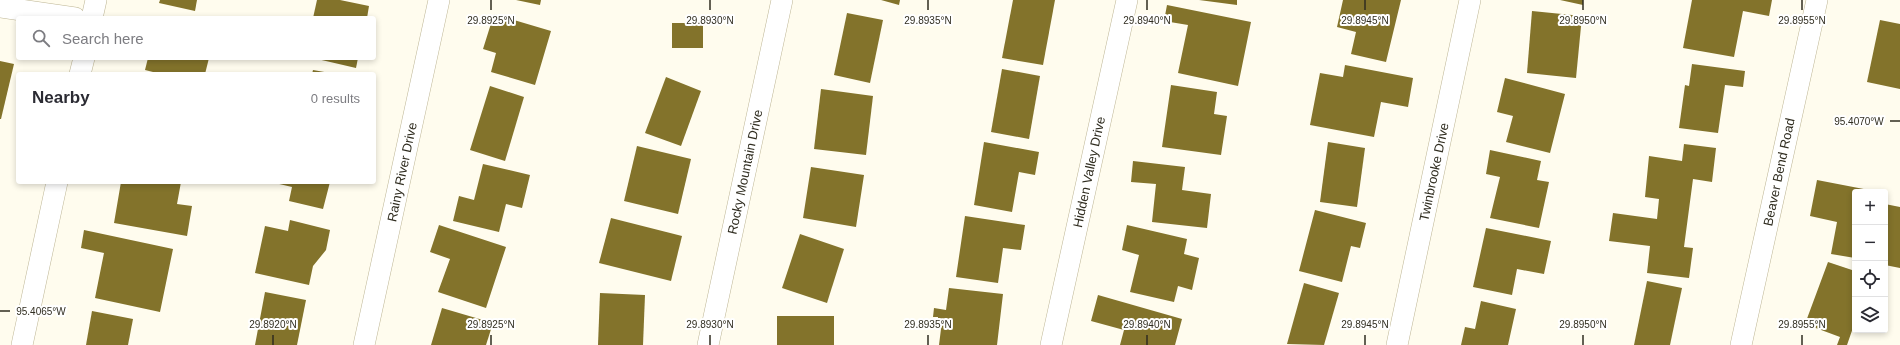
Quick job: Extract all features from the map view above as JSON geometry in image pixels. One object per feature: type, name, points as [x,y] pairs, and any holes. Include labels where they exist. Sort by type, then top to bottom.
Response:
[{"type":"street","points":[[92,16],[96,0]]},
{"type":"street","name":"Rainy River Drive","points":[[364,345],[439,0]]},
{"type":"street","name":"Rocky Mountain Drive","points":[[708,345],[782,0]]},
{"type":"street","name":"Hidden Valley Drive","points":[[1052,345],[1127,0]]},
{"type":"street","name":"Twinbrooke Drive","points":[[1397,345],[1470,0]]},
{"type":"street","name":"Beaver Bend Road","points":[[1741,345],[1817,0]]},
{"type":"street","points":[[0,7],[61,16]]},
{"type":"street","points":[[80,72],[84,60]]},
{"type":"street","points":[[22,345],[57,184]]},
{"type":"building","points":[[160,0],[197,0],[195,11],[159,3]]},
{"type":"building","points":[[317,0],[340,0],[369,6],[367,16],[313,16]]},
{"type":"building","points":[[516,0],[541,0],[540,5]]},
{"type":"building","points":[[881,0],[900,0],[899,5]]},
{"type":"building","points":[[1013,0],[1055,0],[1043,65],[1002,58]]},
{"type":"building","points":[[1199,0],[1237,0],[1237,5]]},
{"type":"building","points":[[1343,0],[1401,0],[1386,62],[1351,54],[1356,32],[1337,27]]},
{"type":"building","points":[[1560,0],[1583,0],[1583,5]]},
{"type":"building","points":[[1692,0],[1772,0],[1769,16],[1743,11],[1734,57],[1683,48]]},
{"type":"building","points":[[1167,5],[1251,22],[1238,86],[1178,73],[1188,25],[1164,21]]},
{"type":"building","points":[[1532,11],[1582,16],[1576,78],[1527,73]]},
{"type":"building","points":[[847,13],[883,20],[870,83],[834,75]]},
{"type":"building","points":[[494,14],[551,31],[535,85],[491,72],[496,53],[483,49]]},
{"type":"building","points":[[1880,20],[1900,24],[1900,89],[1867,82]]},
{"type":"building","points":[[672,23],[703,23],[703,48],[672,48]]},
{"type":"building","points":[[148,60],[208,60],[206,72],[153,72],[145,70]]},
{"type":"building","points":[[322,60],[358,60],[356,68]]},
{"type":"building","points":[[0,61],[14,64],[1,119],[0,119]]},
{"type":"building","points":[[1692,64],[1745,71],[1743,87],[1725,85],[1718,133],[1679,128],[1685,85],[1689,86]]},
{"type":"building","points":[[1345,65],[1413,78],[1408,107],[1381,102],[1374,137],[1310,125],[1320,73],[1343,77]]},
{"type":"building","points":[[1002,69],[1040,76],[1029,139],[991,132]]},
{"type":"building","points":[[313,70],[324,72],[312,72]]},
{"type":"building","points":[[666,77],[701,91],[681,146],[645,133]]},
{"type":"building","points":[[1505,78],[1565,94],[1550,153],[1506,142],[1513,116],[1497,112]]},
{"type":"building","points":[[1171,85],[1217,92],[1214,114],[1227,116],[1221,155],[1162,147]]},
{"type":"building","points":[[490,86],[524,97],[505,161],[470,150]]},
{"type":"building","points":[[821,89],[873,96],[866,155],[814,149]]},
{"type":"building","points":[[984,142],[1039,152],[1035,175],[1019,172],[1012,212],[974,205]]},
{"type":"building","points":[[1328,142],[1365,148],[1357,207],[1320,202]]},
{"type":"building","points":[[1684,144],[1716,148],[1712,182],[1693,179],[1684,247],[1693,248],[1689,278],[1647,273],[1650,246],[1609,241],[1613,213],[1657,219],[1659,199],[1645,197],[1649,156],[1682,161]]},
{"type":"building","points":[[637,146],[691,159],[678,214],[624,201]]},
{"type":"building","points":[[1490,150],[1541,161],[1537,180],[1549,182],[1539,228],[1490,218],[1500,177],[1486,174]]},
{"type":"building","points":[[1133,161],[1185,167],[1182,190],[1211,194],[1207,228],[1152,222],[1156,184],[1131,182]]},
{"type":"building","points":[[483,164],[530,175],[522,208],[506,204],[499,232],[453,221],[459,196],[474,200]]},
{"type":"building","points":[[811,167],[864,175],[856,227],[803,218]]},
{"type":"building","points":[[1817,180],[1864,189],[1852,189],[1852,258],[1831,254],[1837,222],[1810,216]]},
{"type":"building","points":[[121,184],[181,184],[177,204],[192,206],[187,236],[114,223]]},
{"type":"building","points":[[279,184],[329,184],[323,209],[289,201],[292,187]]},
{"type":"building","points":[[1888,205],[1900,207],[1900,268],[1888,266]]},
{"type":"building","points":[[1315,210],[1366,223],[1360,248],[1351,246],[1342,282],[1299,271]]},
{"type":"building","points":[[965,216],[1025,225],[1021,250],[1003,248],[998,283],[956,277]]},
{"type":"building","points":[[611,218],[682,236],[671,281],[599,263]]},
{"type":"building","points":[[290,220],[330,230],[326,250],[313,266],[309,285],[255,273],[265,226],[288,231]]},
{"type":"building","points":[[439,225],[506,247],[486,308],[438,292],[450,259],[430,252]]},
{"type":"building","points":[[1127,225],[1187,239],[1184,254],[1199,258],[1192,290],[1178,286],[1174,302],[1130,292],[1139,255],[1122,250]]},
{"type":"building","points":[[1486,228],[1551,241],[1544,274],[1517,269],[1512,295],[1473,287]]},
{"type":"building","points":[[84,230],[173,249],[160,312],[95,298],[104,253],[81,248]]},
{"type":"building","points":[[800,234],[844,249],[827,303],[782,288]]},
{"type":"building","points":[[1828,262],[1852,270],[1852,331],[1847,345],[1837,345],[1840,337],[1805,324]]},
{"type":"building","points":[[1647,281],[1682,288],[1670,345],[1634,345]]},
{"type":"building","points":[[1304,283],[1339,293],[1324,345],[1287,344]]},
{"type":"building","points":[[949,288],[1003,294],[997,345],[939,345],[941,329],[937,329],[938,317],[933,317],[934,308],[946,310]]},
{"type":"building","points":[[265,292],[306,300],[297,345],[255,345]]},
{"type":"building","points":[[600,293],[645,295],[643,345],[598,345]]},
{"type":"building","points":[[1098,295],[1182,319],[1175,345],[1120,345],[1124,330],[1091,321]]},
{"type":"building","points":[[1481,301],[1516,309],[1508,345],[1461,345],[1465,327],[1475,329]]},
{"type":"building","points":[[442,308],[493,323],[486,345],[431,345]]},
{"type":"building","points":[[92,311],[133,319],[128,345],[86,345]]},
{"type":"building","points":[[777,316],[834,316],[834,345],[777,345]]}]
